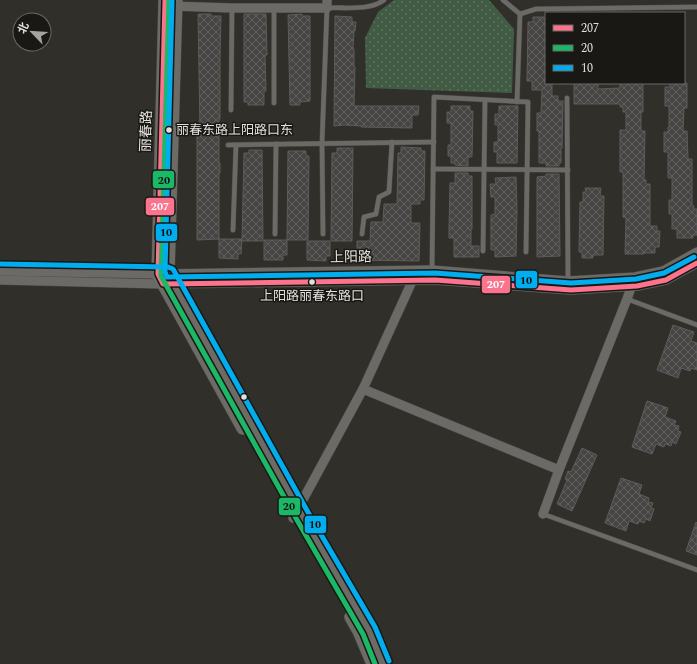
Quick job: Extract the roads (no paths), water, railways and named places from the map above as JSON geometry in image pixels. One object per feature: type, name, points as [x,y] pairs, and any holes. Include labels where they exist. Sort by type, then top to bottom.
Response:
[{"type":"main road","name":"丽春路","points":[[166,279],[171,3]]},
{"type":"main road","points":[[166,279],[359,631],[373,664]]},
{"type":"main road","points":[[295,513],[369,631],[383,664]]},
{"type":"street","points":[[171,3],[232,8],[274,8],[327,4]]},
{"type":"street","name":"上阳路","points":[[0,271],[166,279],[432,270],[568,281],[635,277],[663,271],[697,252]]},
{"type":"street","name":"上阳路","points":[[0,280],[435,280],[571,290],[632,286],[666,280],[697,263]]},
{"type":"street","points":[[295,513],[363,389],[418,270]]},
{"type":"street","points":[[543,514],[635,277]]},
{"type":"street","points":[[363,389],[559,470]]},
{"type":"lane","points":[[323,234],[322,144],[327,4],[367,7],[380,3],[384,0]]},
{"type":"lane","points":[[503,0],[520,14]]},
{"type":"lane","points":[[520,14],[536,9],[697,7]]},
{"type":"lane","points":[[231,110],[232,8]]},
{"type":"lane","points":[[274,8],[274,103]]},
{"type":"lane","points":[[518,102],[520,14]]},
{"type":"lane","points":[[432,270],[434,97],[528,102],[526,252]]},
{"type":"lane","points":[[567,98],[568,281]]},
{"type":"lane","points":[[483,251],[484,100]]},
{"type":"lane","points":[[362,234],[364,217],[376,214],[379,197],[389,192],[392,142]]},
{"type":"lane","points":[[228,145],[434,142]]},
{"type":"lane","points":[[275,234],[276,144]]},
{"type":"lane","points":[[233,230],[236,145]]},
{"type":"lane","points":[[433,169],[568,170]]},
{"type":"lane","points":[[627,299],[697,325]]},
{"type":"lane","points":[[543,514],[697,570]]},
{"type":"place","name":"丽春东路上阳路口东","points":[[169,130]]},
{"type":"place","name":"上阳路丽春东路口","points":[[312,282]]}]
